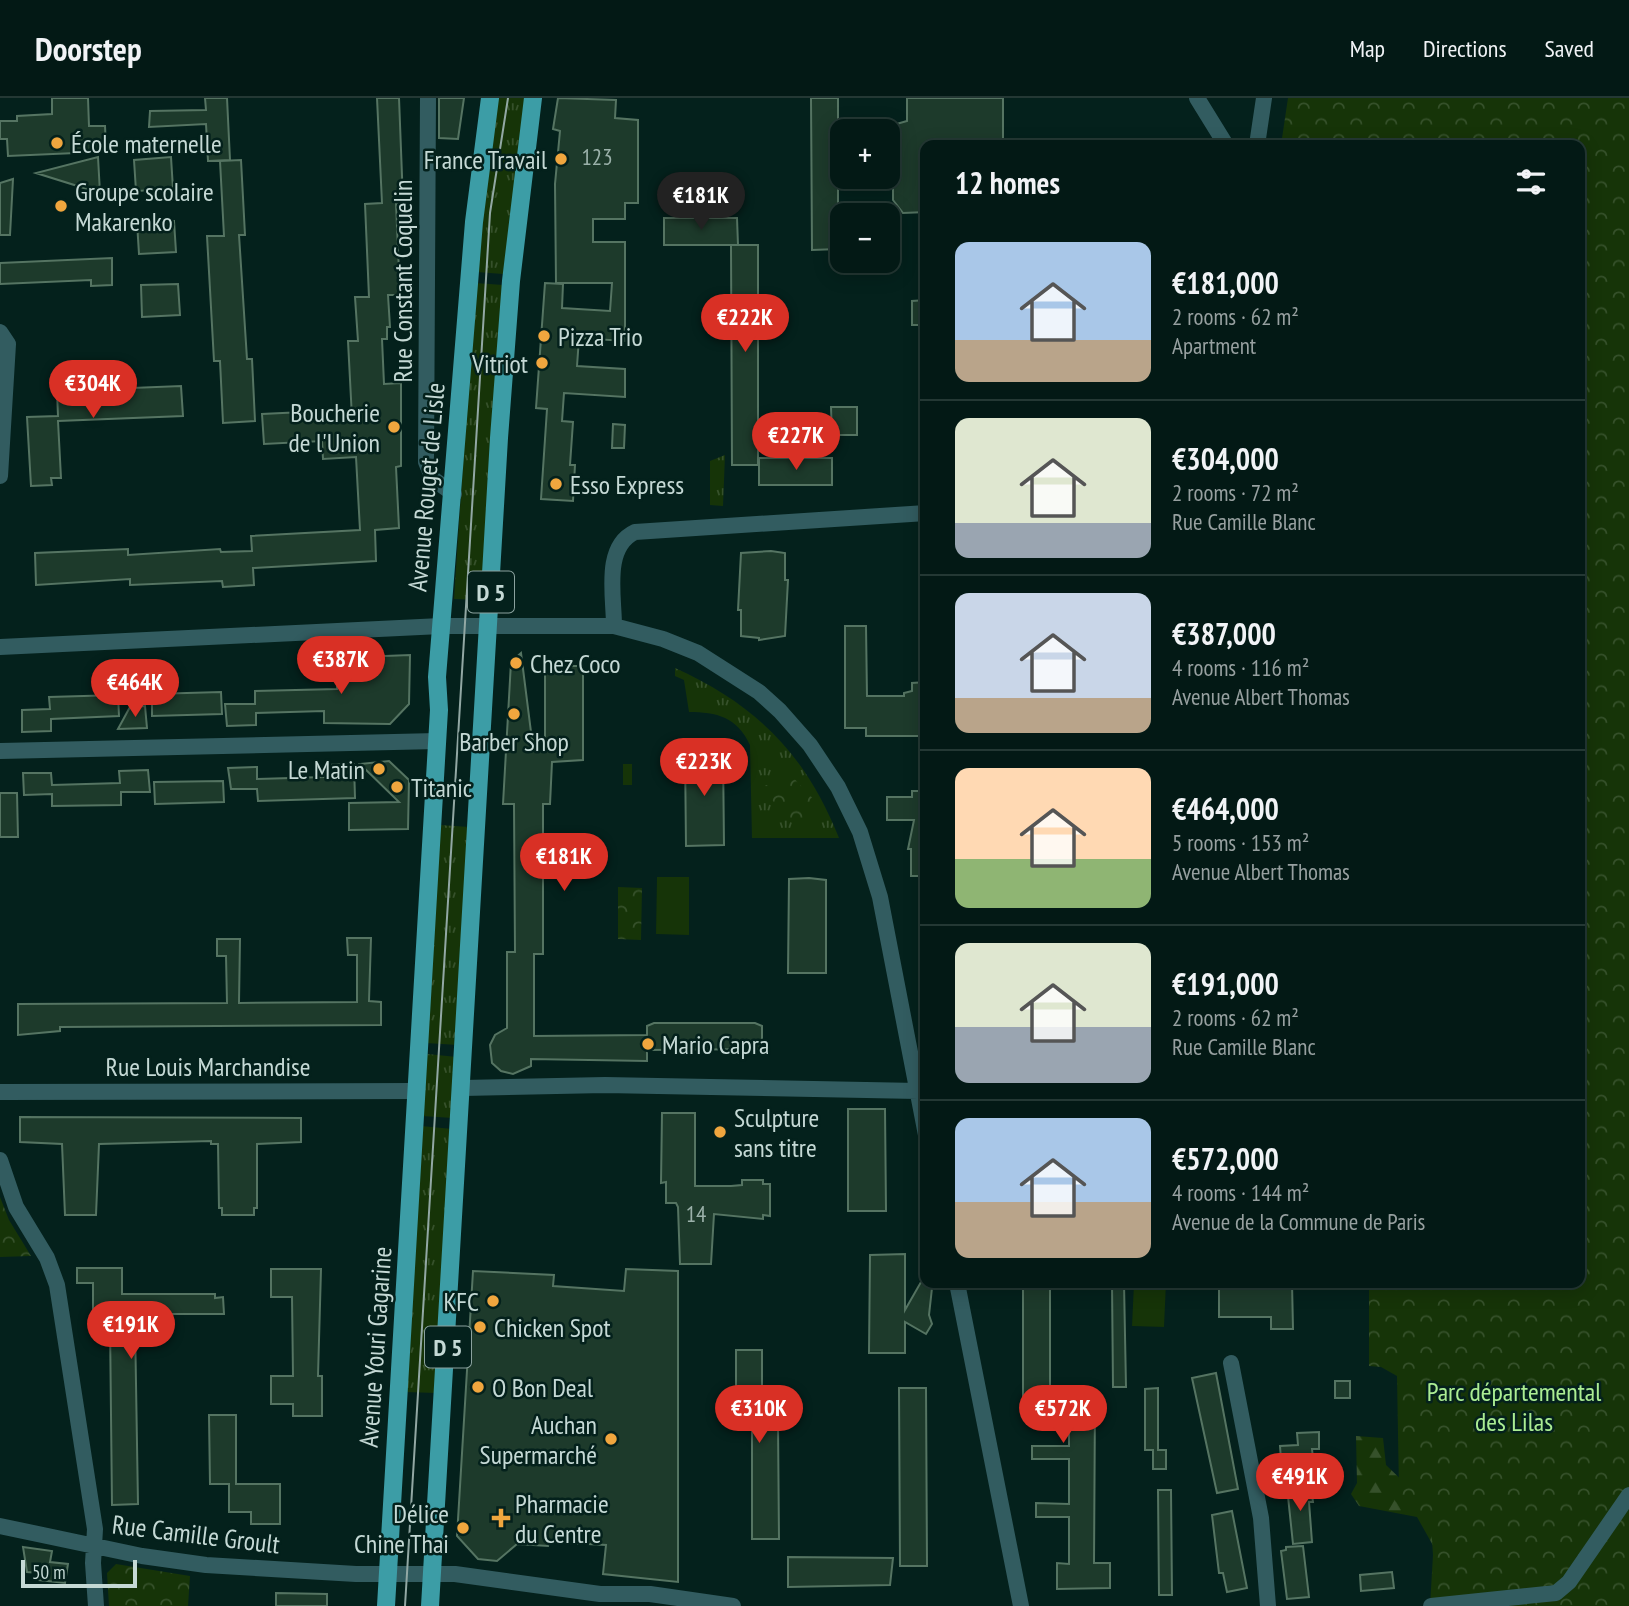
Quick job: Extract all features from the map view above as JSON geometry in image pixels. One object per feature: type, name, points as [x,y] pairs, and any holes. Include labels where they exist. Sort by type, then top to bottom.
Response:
[{"type":"main road","name":"Avenue Rouget de Lisle","points":[[416,1091],[438,741],[437,677],[454,494],[474,222],[490,98]]},
{"type":"main road","name":"D 5","points":[[430,1606],[509,300],[533,98]]},
{"type":"main road","name":"Avenue Youri Gagarine","points":[[386,1606],[416,1091]]},
{"type":"street","name":"Rue Constant Coquelin","points":[[428,98],[426,462],[433,478],[454,494]]},
{"type":"street","points":[[1197,98],[1223,140]]},
{"type":"street","points":[[1258,140],[1264,98]]},
{"type":"street","points":[[0,332],[8,344],[0,476]]},
{"type":"street","points":[[614,626],[615,556],[622,541],[635,532],[920,513]]},
{"type":"street","points":[[0,647],[441,626],[614,626],[663,639],[698,653],[760,692],[810,745],[838,788],[860,832],[880,897],[920,1079]]},
{"type":"street","points":[[0,751],[438,741]]},
{"type":"street","points":[[463,1088],[605,1085],[901,1089],[920,1092]]},
{"type":"street","name":"Rue Louis Marchandise","points":[[0,1092],[416,1091]]},
{"type":"street","points":[[0,1160],[16,1207],[47,1258],[57,1285],[95,1529],[96,1606]]},
{"type":"street","points":[[958,1288],[1021,1606]]},
{"type":"street","points":[[1231,1363],[1261,1518],[1268,1606]]},
{"type":"street","points":[[1431,1606],[1556,1593],[1569,1581],[1629,1494]]},
{"type":"street","name":"Rue Camille Groult","points":[[0,1526],[206,1565],[433,1576],[455,1574],[600,1594],[650,1594],[733,1606]]},
{"type":"green space","points":[[497,98],[526,98],[503,274],[477,272]]},
{"type":"green space","name":"Parc départemental des Lilas","points":[[1288,98],[1629,98],[1629,1606],[1430,1606],[1433,1555],[1431,1526],[1395,1501],[1399,1490],[1397,1376],[1381,1367],[1369,1366],[1369,1288],[1585,1288],[1585,140],[1282,140]]},
{"type":"green space","points":[[475,283],[503,285],[483,600],[454,599]]},
{"type":"green space","points":[[725,455],[723,506],[710,505],[710,461]]},
{"type":"green space","points":[[675,668],[731,698],[775,736],[811,782],[839,838],[752,838],[750,745],[739,728],[725,718],[709,713],[689,712],[684,680],[675,676]]},
{"type":"green space","points":[[623,764],[632,764],[632,785],[623,785]]},
{"type":"green space","points":[[788,772],[819,805],[796,825],[761,789],[762,785],[769,785]]},
{"type":"green space","points":[[440,825],[469,827],[458,1045],[426,1043]]},
{"type":"green space","points":[[657,877],[689,877],[689,935],[656,934]]},
{"type":"green space","points":[[618,887],[642,888],[641,940],[618,939]]},
{"type":"green space","points":[[427,1054],[457,1057],[453,1118],[422,1116]]},
{"type":"green space","points":[[421,1126],[452,1129],[437,1393],[405,1392]]},
{"type":"green space","points":[[0,1197],[9,1220],[31,1256],[0,1257]]},
{"type":"green space","points":[[1134,1288],[1166,1288],[1164,1327],[1132,1326]]},
{"type":"green space","points":[[1356,1436],[1383,1438],[1386,1465],[1437,1514],[1435,1549],[1417,1517],[1359,1506],[1351,1494],[1357,1483]]},
{"type":"green space","points":[[116,1564],[190,1576],[188,1606],[109,1606],[107,1573]]},
{"type":"building","name":"École maternelle","points":[[52,98],[88,98],[89,126],[105,126],[106,147],[98,148],[98,152],[8,156],[7,139],[0,139],[0,121],[17,121],[17,116],[52,114]]},
{"type":"building","points":[[205,98],[227,98],[230,160],[208,161],[206,124],[149,127],[150,111],[206,110]]},
{"type":"building","points":[[377,98],[399,98],[403,202],[396,203],[400,295],[388,295],[390,327],[387,327],[387,339],[382,339],[384,384],[401,383],[401,466],[396,467],[399,528],[375,530],[376,561],[253,568],[254,585],[223,587],[222,581],[130,585],[130,579],[36,585],[35,553],[128,549],[128,555],[220,549],[221,552],[252,551],[251,536],[360,530],[356,457],[323,459],[322,441],[264,444],[262,414],[324,411],[324,420],[352,418],[348,341],[358,341],[355,297],[369,297],[365,204],[382,203]]},
{"type":"building","points":[[439,98],[464,98],[458,139],[439,138]]},
{"type":"building","points":[[558,98],[616,100],[615,118],[638,120],[638,203],[625,203],[625,219],[593,219],[593,242],[625,242],[625,341],[579,338],[577,366],[625,369],[625,397],[564,393],[562,421],[573,422],[570,465],[575,465],[573,501],[541,499],[547,409],[536,408],[545,283],[563,284],[562,308],[610,311],[612,283],[556,283],[555,184],[560,131],[553,129]]},
{"type":"building","points":[[811,98],[838,98],[838,119],[830,119],[830,189],[838,189],[838,203],[830,203],[830,249],[812,250]]},
{"type":"building","points":[[907,98],[1003,98],[1003,140],[920,140],[920,212],[903,213],[900,203],[893,200],[893,189],[900,189],[900,123],[907,121]]},
{"type":"building","points":[[98,157],[100,193],[36,173]]},
{"type":"building","points":[[171,157],[173,189],[136,191],[134,160]]},
{"type":"building","points":[[241,160],[245,235],[239,235],[247,359],[252,359],[255,421],[223,423],[220,361],[214,361],[207,236],[224,236],[220,161]]},
{"type":"building","points":[[13,179],[10,235],[0,235],[0,183]]},
{"type":"building","points":[[664,218],[737,218],[738,245],[664,245]]},
{"type":"building","points":[[174,221],[176,252],[139,254],[137,222]]},
{"type":"building","points":[[731,245],[758,245],[758,465],[732,465]]},
{"type":"building","points":[[112,258],[112,285],[91,286],[91,280],[0,284],[0,263]]},
{"type":"building","points":[[178,284],[180,315],[142,317],[141,285]]},
{"type":"building","points":[[920,300],[920,325],[912,325],[912,301]]},
{"type":"building","points":[[181,386],[183,416],[58,421],[61,478],[51,478],[52,485],[31,486],[27,417],[58,416],[57,391]]},
{"type":"building","points":[[831,407],[857,407],[857,435],[832,435]]},
{"type":"building","points":[[613,424],[625,425],[624,448],[612,448]]},
{"type":"building","points":[[759,458],[832,458],[832,485],[759,485]]},
{"type":"building","points":[[741,553],[785,553],[785,580],[788,580],[785,636],[759,640],[741,636],[741,610],[738,610]]},
{"type":"building","points":[[845,626],[866,626],[867,696],[904,696],[904,693],[912,691],[912,683],[920,682],[920,736],[866,736],[866,728],[845,728]]},
{"type":"building","points":[[521,653],[532,740],[545,739],[545,666],[583,666],[583,760],[552,762],[550,804],[543,804],[543,954],[534,954],[534,1036],[647,1035],[647,1026],[654,1023],[755,1023],[762,1026],[762,1049],[647,1050],[647,1061],[531,1059],[531,1066],[513,1074],[501,1071],[492,1063],[490,1045],[495,1035],[507,1028],[507,952],[515,952],[514,804],[503,804],[511,662]]},
{"type":"building","points":[[410,655],[409,704],[390,724],[324,723],[324,711],[256,713],[256,725],[227,726],[225,704],[255,704],[255,691],[337,689],[337,675],[346,667],[359,666],[359,657]]},
{"type":"building","points":[[221,692],[222,714],[152,716],[152,694]]},
{"type":"building","points":[[118,695],[119,716],[51,719],[51,731],[22,732],[22,710],[50,709],[49,697]]},
{"type":"building","points":[[145,706],[147,728],[118,729],[130,707]]},
{"type":"building","points":[[685,751],[723,752],[724,845],[686,846]]},
{"type":"building","points":[[389,761],[409,780],[408,829],[349,830],[349,803],[399,802],[360,764]]},
{"type":"building","points":[[354,764],[355,798],[258,801],[257,789],[231,789],[228,768],[257,767],[257,779],[325,777],[325,765]]},
{"type":"building","points":[[148,770],[150,792],[121,792],[121,805],[52,806],[52,794],[24,795],[23,773],[51,773],[52,785],[120,783],[119,771]]},
{"type":"building","points":[[223,781],[224,802],[155,804],[154,782]]},
{"type":"building","points":[[912,791],[920,791],[920,876],[911,876],[911,849],[908,849],[914,820],[887,820],[887,797],[912,797]]},
{"type":"building","points":[[0,793],[17,793],[18,837],[0,837]]},
{"type":"building","points":[[789,879],[826,880],[826,973],[788,973]]},
{"type":"building","points":[[347,938],[371,938],[369,1001],[381,1002],[381,1025],[60,1027],[60,1031],[18,1035],[18,1004],[227,1003],[226,956],[217,956],[217,939],[240,939],[239,1003],[357,1002],[357,955],[348,955]]},
{"type":"building","points":[[848,1109],[885,1109],[886,1211],[848,1211]]},
{"type":"building","points":[[662,1113],[695,1113],[695,1186],[742,1185],[742,1180],[763,1180],[763,1184],[770,1184],[770,1216],[763,1215],[763,1219],[714,1214],[711,1264],[680,1264],[678,1207],[676,1203],[666,1203],[666,1182],[661,1183]]},
{"type":"building","points":[[20,1117],[301,1118],[301,1142],[257,1144],[257,1208],[254,1208],[254,1215],[222,1215],[222,1208],[219,1208],[218,1144],[211,1144],[211,1141],[99,1144],[96,1215],[65,1215],[62,1144],[20,1142]]},
{"type":"building","points":[[905,1254],[905,1310],[920,1284],[920,1288],[932,1288],[929,1315],[932,1324],[926,1334],[905,1322],[905,1353],[869,1353],[870,1255]]},
{"type":"building","points":[[77,1268],[122,1268],[122,1294],[215,1294],[215,1298],[223,1297],[224,1314],[138,1314],[138,1323],[135,1323],[138,1504],[112,1505],[110,1323],[93,1323],[93,1283],[77,1283]]},
{"type":"building","points":[[271,1269],[321,1269],[318,1376],[322,1376],[322,1416],[293,1416],[293,1404],[271,1404],[271,1376],[293,1376],[292,1297],[271,1297]]},
{"type":"building","points":[[626,1269],[678,1271],[678,1582],[603,1574],[606,1545],[549,1542],[548,1546],[517,1544],[497,1561],[478,1559],[457,1536],[473,1271],[554,1275],[553,1286],[624,1291]]},
{"type":"building","points":[[1023,1288],[1050,1288],[1050,1397],[1095,1397],[1094,1563],[1110,1563],[1110,1588],[1057,1589],[1057,1563],[1069,1564],[1069,1517],[1036,1517],[1036,1503],[1069,1504],[1069,1459],[1032,1459],[1032,1446],[1069,1446],[1069,1415],[1023,1415]]},
{"type":"building","points":[[1112,1288],[1124,1288],[1126,1387],[1113,1387]]},
{"type":"building","points":[[1219,1288],[1292,1288],[1293,1329],[1271,1329],[1271,1317],[1219,1317]]},
{"type":"building","points":[[736,1350],[762,1350],[762,1423],[778,1423],[779,1539],[752,1539],[752,1424],[736,1424]]},
{"type":"building","points":[[1216,1373],[1238,1489],[1217,1493],[1192,1378]]},
{"type":"building","points":[[1335,1381],[1350,1381],[1350,1398],[1335,1398]]},
{"type":"building","points":[[899,1388],[926,1388],[927,1566],[900,1566]]},
{"type":"building","points":[[1158,1388],[1158,1450],[1166,1450],[1166,1469],[1153,1469],[1153,1450],[1145,1450],[1145,1389]]},
{"type":"building","points":[[209,1415],[236,1415],[236,1484],[280,1484],[280,1524],[251,1524],[251,1512],[229,1512],[229,1484],[210,1484]]},
{"type":"building","points":[[1319,1432],[1319,1449],[1312,1449],[1313,1458],[1281,1460],[1280,1446],[1298,1445],[1297,1433]]},
{"type":"building","points":[[1287,1487],[1311,1487],[1313,1502],[1309,1502],[1312,1542],[1293,1544]]},
{"type":"building","points":[[1158,1490],[1171,1490],[1172,1595],[1159,1595]]},
{"type":"building","points":[[1232,1511],[1247,1588],[1227,1592],[1223,1573],[1219,1573],[1212,1515]]},
{"type":"building","points":[[1303,1546],[1309,1597],[1287,1599],[1281,1551],[1286,1550],[1286,1547]]},
{"type":"building","points":[[23,1547],[52,1551],[50,1562],[68,1564],[65,1583],[39,1580],[39,1573],[27,1572]]},
{"type":"building","points":[[788,1557],[893,1558],[890,1585],[788,1587]]},
{"type":"building","points":[[1392,1572],[1394,1588],[1361,1591],[1360,1575]]},
{"type":"building","points":[[276,1593],[327,1594],[327,1606],[276,1606]]},
{"type":"tram line","points":[[405,1606],[490,213],[508,98]]},
{"type":"place","name":"École maternelle","points":[[57,143]]},
{"type":"place","name":"France Travail","points":[[561,159]]},
{"type":"place","name":"Groupe scolaire Makarenko","points":[[61,206]]},
{"type":"place","name":"Pizza Trio","points":[[544,336]]},
{"type":"place","name":"Vitriot","points":[[542,363]]},
{"type":"place","name":"Boucherie de l'Union","points":[[394,427]]},
{"type":"place","name":"Esso Express","points":[[556,484]]},
{"type":"place","name":"Chez Coco","points":[[516,663]]},
{"type":"place","name":"Barber Shop","points":[[514,714]]},
{"type":"place","name":"Le Matin","points":[[379,769]]},
{"type":"place","name":"Titanic","points":[[397,787]]},
{"type":"place","name":"Mario Capra","points":[[648,1044]]},
{"type":"place","name":"Sculpture sans titre","points":[[720,1132]]},
{"type":"place","name":"KFC","points":[[493,1301]]},
{"type":"place","name":"Chicken Spot","points":[[480,1327]]},
{"type":"place","name":"O Bon Deal","points":[[478,1387]]},
{"type":"place","name":"Auchan Supermarché","points":[[611,1439]]},
{"type":"place","name":"Pharmacie du Centre","points":[[501,1518]]},
{"type":"place","name":"Délice Chine Thai","points":[[463,1528]]}]
